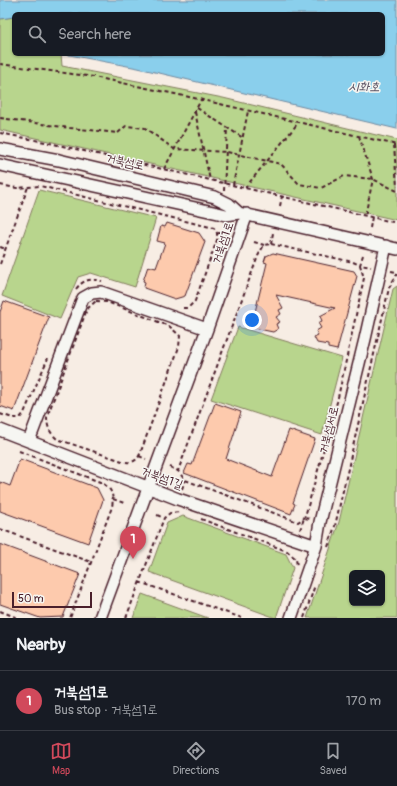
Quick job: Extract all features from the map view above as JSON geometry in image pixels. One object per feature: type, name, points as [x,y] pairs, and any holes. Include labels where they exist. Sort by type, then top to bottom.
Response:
[{"type":"street","name":"거북섬로","points":[[0,150],[59,160],[214,197],[230,204],[243,214]]},
{"type":"street","name":"거북섬로","points":[[0,165],[226,215],[243,214],[397,249]]},
{"type":"street","name":"거북섬1로","points":[[100,618],[150,487],[207,329],[243,214]]},
{"type":"street","name":"거북섬서로","points":[[291,618],[322,547],[320,522],[365,339],[386,246]]},
{"type":"street","points":[[29,441],[83,298],[92,293],[101,292],[207,329]]},
{"type":"street","name":"거북섬1길","points":[[0,430],[150,487],[322,547]]},
{"type":"path","points":[[0,64],[94,77],[202,100],[397,145]]},
{"type":"path","points":[[164,169],[202,100]]},
{"type":"path","points":[[197,108],[242,138]]},
{"type":"path","points":[[233,185],[248,111]]},
{"type":"path","points":[[195,112],[210,180]]},
{"type":"path","points":[[0,118],[118,133],[126,126],[145,128],[174,149],[227,152],[281,164],[299,184],[321,188],[344,176],[374,179],[397,191]]},
{"type":"path","points":[[245,188],[298,123]]},
{"type":"path","points":[[224,192],[226,184],[227,128]]},
{"type":"path","points":[[0,133],[397,223]]},
{"type":"path","points":[[359,136],[374,179],[365,216]]},
{"type":"path","points":[[394,144],[397,187]]},
{"type":"path","points":[[0,185],[17,188],[40,186],[214,228],[217,233],[217,240],[195,301],[188,308],[182,308]]},
{"type":"path","points":[[0,264],[28,187]]},
{"type":"path","points":[[280,206],[282,196]]},
{"type":"path","points":[[370,228],[372,217]]},
{"type":"path","points":[[217,233],[226,234]]},
{"type":"path","points":[[271,244],[273,233]]},
{"type":"path","points":[[254,242],[264,245],[271,244],[371,267]]},
{"type":"path","points":[[178,471],[255,263],[260,250],[264,245]]},
{"type":"path","points":[[0,247],[6,249]]},
{"type":"path","points":[[300,531],[339,394],[364,278],[360,265],[363,255]]},
{"type":"path","points":[[322,547],[335,526],[389,288],[397,273],[391,271]]},
{"type":"path","points":[[96,301],[107,302],[170,326],[180,336],[179,347],[139,456],[132,462],[125,462],[57,438],[51,433],[47,426],[47,417],[87,309],[96,301]]},
{"type":"path","points":[[20,418],[25,420]]},
{"type":"path","points":[[19,451],[100,482],[111,490],[113,494]]},
{"type":"path","points":[[139,456],[146,459]]},
{"type":"path","points":[[123,467],[125,462]]},
{"type":"path","points":[[170,467],[178,471],[185,480],[290,520],[298,522],[304,518],[311,519]]},
{"type":"path","points":[[182,489],[185,480]]},
{"type":"path","points":[[70,618],[112,507],[115,489]]},
{"type":"path","points":[[113,499],[124,503]]},
{"type":"path","points":[[126,618],[164,518],[173,512],[183,513]]},
{"type":"path","points":[[157,515],[164,518]]},
{"type":"path","points":[[198,518],[292,554],[297,563],[296,572]]},
{"type":"path","points":[[331,524],[335,526]]},
{"type":"path","points":[[0,529],[91,562]]},
{"type":"path","points":[[292,554],[294,550]]},
{"type":"path","points":[[140,582],[242,618]]},
{"type":"path","points":[[304,618],[316,584]]},
{"type":"path","points":[[0,611],[18,618]]},
{"type":"green space","points":[[12,17],[12,56],[61,56],[62,66],[223,98],[397,140],[397,220],[0,130],[0,19]]},
{"type":"green space","points":[[39,190],[156,218],[135,287],[91,273],[78,277],[60,319],[2,296]]},
{"type":"green space","points":[[397,286],[397,618],[307,618],[339,522],[393,289]]},
{"type":"green space","points":[[238,327],[342,358],[322,435],[211,399]]},
{"type":"green space","points":[[183,516],[286,554],[293,568],[276,618],[149,572],[167,523]]},
{"type":"green space","points":[[142,594],[208,618],[133,618]]},
{"type":"water","name":"시화호","points":[[0,0],[397,0],[397,129],[138,68],[75,56],[385,56],[385,12],[12,12],[12,17],[0,19]]},
{"type":"building","points":[[167,223],[199,233],[205,242],[185,296],[175,299],[144,288],[145,282],[143,281],[148,266],[156,268],[165,243],[157,241],[161,226],[165,227]]},
{"type":"building","points":[[273,253],[354,271],[357,276],[337,350],[328,348],[328,345],[317,343],[314,337],[318,335],[316,331],[321,328],[318,323],[322,321],[320,316],[335,308],[276,295],[283,308],[279,310],[281,314],[276,317],[280,322],[276,324],[278,329],[273,332],[249,327],[251,316],[254,316],[267,263],[264,262],[266,256]]},
{"type":"building","points":[[4,301],[49,317],[14,411],[0,406],[0,312]]},
{"type":"building","points":[[215,403],[241,412],[226,459],[272,477],[289,430],[315,439],[293,503],[295,504],[291,514],[184,473],[188,464],[192,465]]},
{"type":"building","points":[[20,459],[97,488],[103,500],[88,543],[0,511],[0,482],[10,486]]},
{"type":"building","points":[[0,544],[80,574],[63,617],[40,618],[0,604]]},
{"type":"place","name":"거북섬1로","points":[[133,559]]}]
